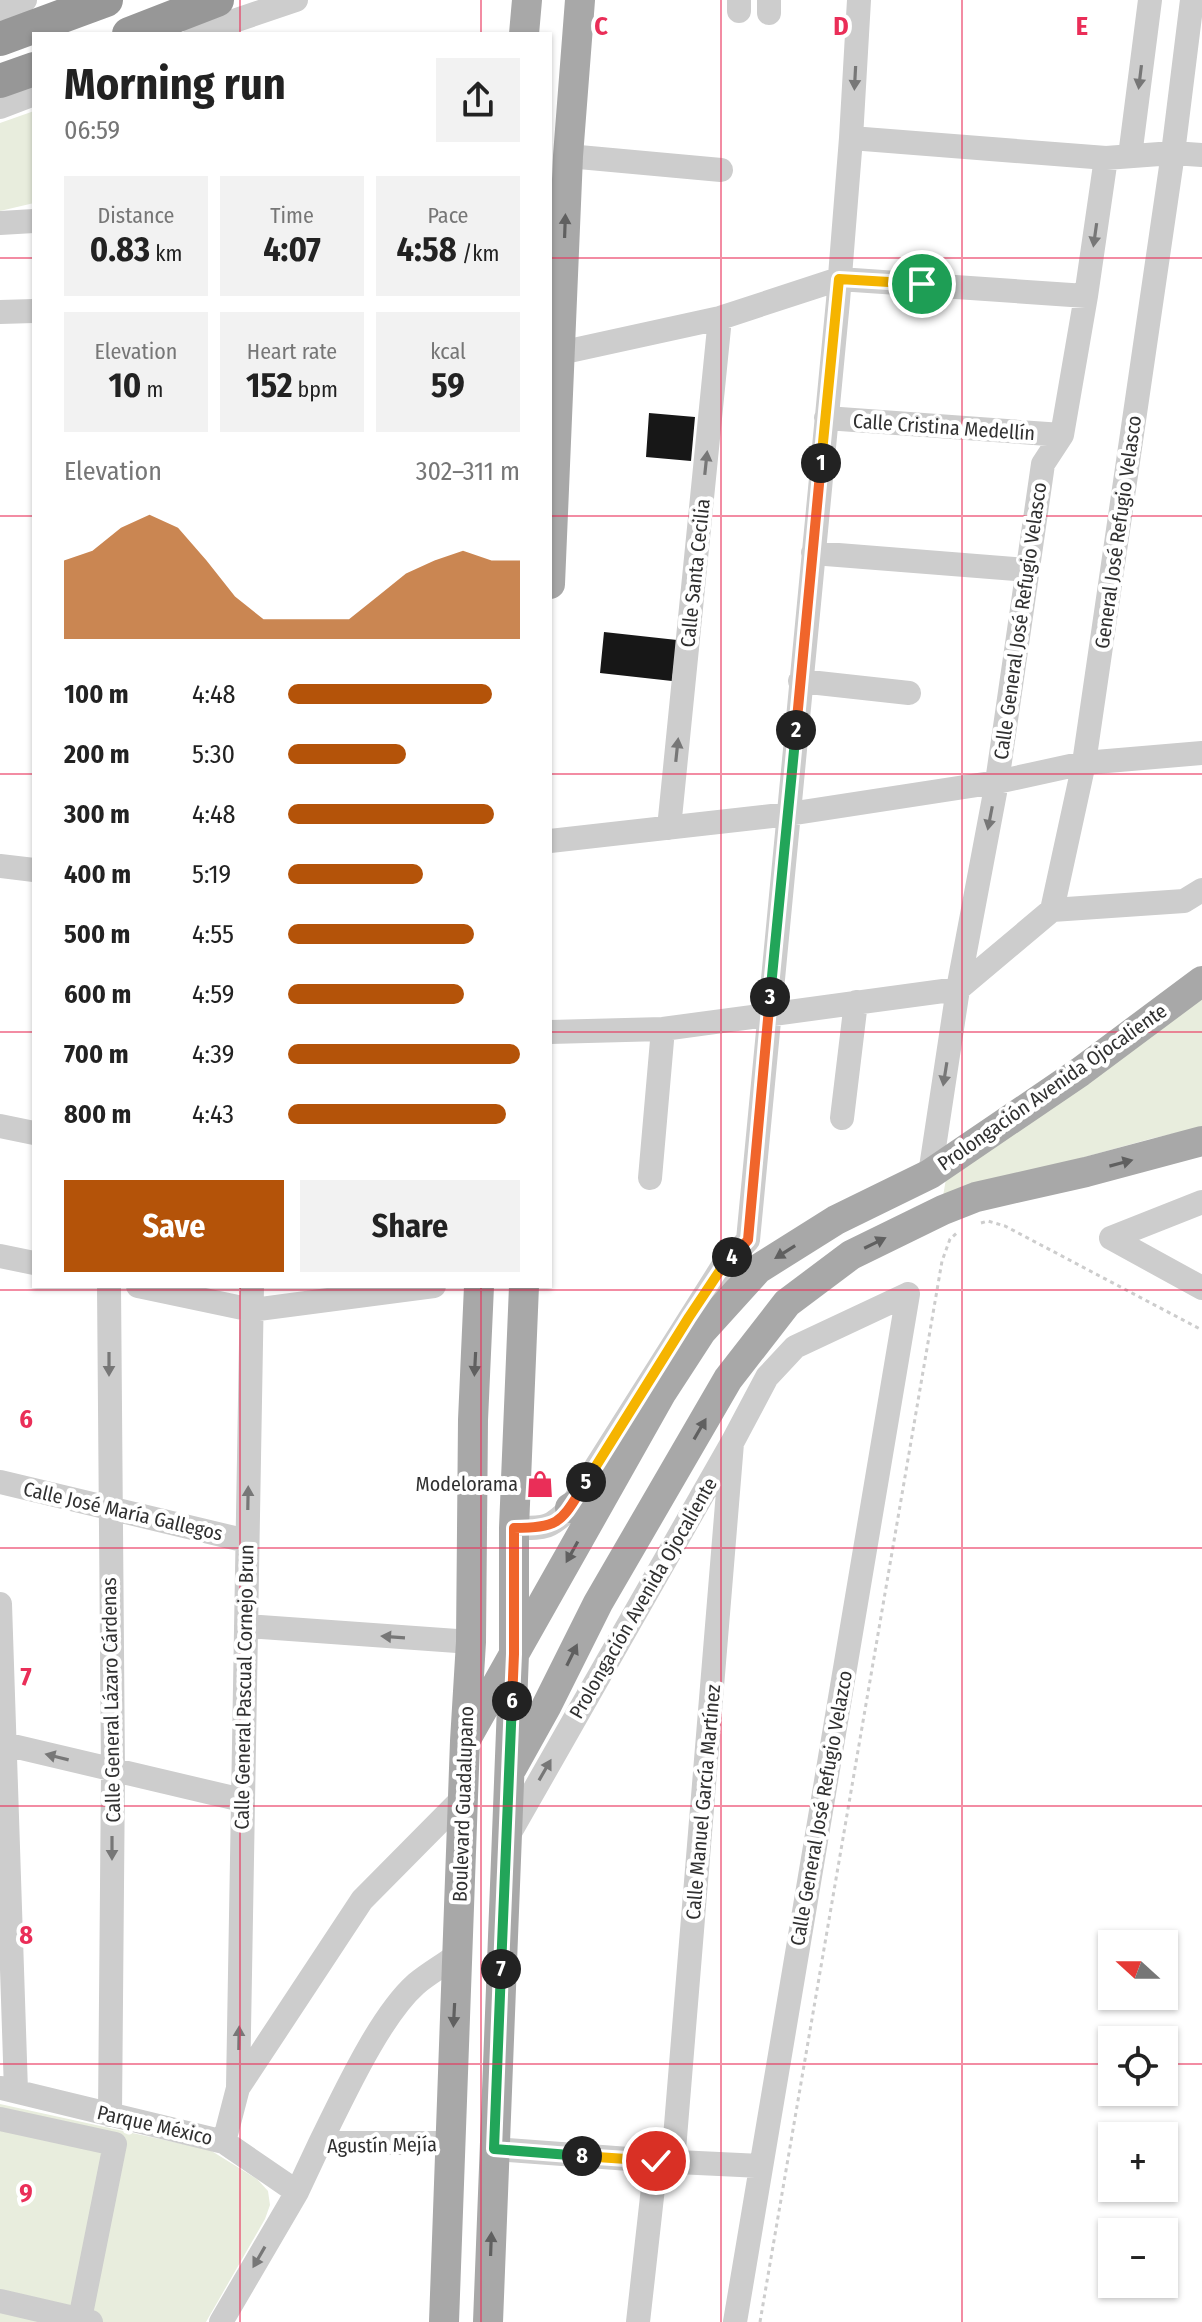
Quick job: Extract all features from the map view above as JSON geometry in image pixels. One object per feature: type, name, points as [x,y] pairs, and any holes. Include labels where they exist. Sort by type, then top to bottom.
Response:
[{"type":"highway","points":[[0,39],[106,0]]},
{"type":"highway","points":[[134,32],[217,0]]},
{"type":"highway","points":[[0,81],[32,70]]},
{"type":"main road","points":[[552,538],[568,156],[580,0]]},
{"type":"main road","name":"Prolongación Avenida Ojocaliente","points":[[465,1741],[508,1678],[662,1392],[701,1332],[758,1269],[836,1220],[930,1174],[1080,1072],[1202,981]]},
{"type":"main road","name":"Prolongación Avenida Ojocaliente","points":[[509,1773],[598,1603],[728,1379],[787,1303],[851,1255],[976,1197],[1202,1141]]},
{"type":"main road","name":"Boulevard Guadalupano","points":[[444,2322],[471,1642],[473,1420],[479,1288]]},
{"type":"main road","points":[[488,2322],[524,1288]]},
{"type":"main road","points":[[473,1420],[488,1455],[486,1639],[508,1678],[532,1707],[546,1707]]},
{"type":"main road","points":[[570,1508],[612,1482]]},
{"type":"street","points":[[0,9],[25,0]]},
{"type":"street","points":[[207,32],[250,25],[296,0]]},
{"type":"street","points":[[514,1528],[545,1528],[554,1524],[570,1508],[721,1269],[748,1240],[839,279],[859,0]]},
{"type":"street","name":"Calle General José Refugio Velasco","points":[[930,1174],[958,989],[997,782],[1043,464],[1062,435],[1086,296],[1150,0]]},
{"type":"street","points":[[1173,153],[1192,0]]},
{"type":"street","points":[[0,107],[32,95]]},
{"type":"street","points":[[851,138],[1118,157],[1173,153],[1202,155]]},
{"type":"street","name":"General José Refugio Velasco","points":[[1052,910],[1084,763],[1173,153]]},
{"type":"street","points":[[568,156],[721,170]]},
{"type":"street","points":[[0,223],[32,221]]},
{"type":"street","points":[[560,353],[720,318],[839,279],[1086,296]]},
{"type":"street","points":[[0,312],[32,311]]},
{"type":"street","name":"Calle Santa Cecilia","points":[[669,828],[720,318]]},
{"type":"street","name":"Calle Cristina Medellín","points":[[826,418],[1062,435]]},
{"type":"street","points":[[813,553],[1028,570]]},
{"type":"street","points":[[800,681],[909,693]]},
{"type":"street","points":[[552,841],[789,814],[997,782],[1084,763],[1202,753]]},
{"type":"street","points":[[0,866],[32,870]]},
{"type":"street","points":[[552,1032],[663,1029],[958,989],[1052,910],[1193,895]]},
{"type":"street","points":[[842,1118],[856,1002]]},
{"type":"street","points":[[650,1178],[663,1029]]},
{"type":"street","points":[[0,1126],[32,1133]]},
{"type":"street","points":[[1202,1202],[1111,1238],[1202,1288]]},
{"type":"street","points":[[0,1256],[32,1263]]},
{"type":"street","name":"Calle General Lázaro Cárdenas","points":[[109,1288],[113,1771],[110,2115]]},
{"type":"street","points":[[157,1288],[252,1298],[408,1288]]},
{"type":"street","name":"Prolongación Avenida Ojocaliente","points":[[507,1838],[732,1443],[754,1398],[778,1363],[795,1347],[908,1294]]},
{"type":"street","name":"Calle General José Refugio Velazco","points":[[735,2322],[908,1294]]},
{"type":"street","name":"Calle General Pascual Cornejo Brun","points":[[224,2142],[238,2088],[252,1298]]},
{"type":"street","points":[[728,1379],[754,1398]]},
{"type":"street","name":"Calle Manuel García Martínez","points":[[638,2322],[664,2162],[732,1443]]},
{"type":"street","name":"Calle José María Gallegos","points":[[0,1482],[247,1541]]},
{"type":"street","points":[[0,1604],[8,2090]]},
{"type":"street","points":[[246,1626],[471,1642]]},
{"type":"street","points":[[3,1744],[242,1800]]},
{"type":"street","name":"Calle General Pascual Cornejo Brun","points":[[238,2088],[362,1900],[464,1797]]},
{"type":"street","points":[[320,2143],[354,2074],[391,2014],[418,1983],[457,1955]]},
{"type":"street","name":"Parque México","points":[[8,2090],[224,2142],[297,2192]]},
{"type":"street","points":[[0,2119],[115,2144],[85,2321],[0,2301]]},
{"type":"street","name":"Agustín Mejía","points":[[221,2322],[297,2192],[320,2143],[449,2143]]},
{"type":"street","points":[[494,2149],[761,2166]]},
{"type":"street","points":[[234,2322],[240,2291]]},
{"type":"path","points":[[976,1224],[988,1221],[1005,1226],[1202,1330]]},
{"type":"path","points":[[760,2322],[942,1261],[950,1239],[964,1226]]},
{"type":"green space","points":[[32,112],[32,203],[0,211],[0,123]]},
{"type":"green space","points":[[1202,998],[1202,1127],[943,1196],[946,1179]]},
{"type":"green space","points":[[0,2104],[210,2150],[257,2179],[268,2191],[270,2205],[206,2322],[0,2322]]},
{"type":"building","points":[[649,413],[695,417],[691,461],[646,457]]},
{"type":"building","points":[[604,632],[677,640],[672,681],[600,673]]},
{"type":"place","name":"Modelorama","points":[[540,1484]]},
{"type":"route","points":[[656,2161],[494,2149],[514,1654],[514,1528],[545,1528],[554,1524],[570,1508],[689,1317],[721,1269],[748,1240],[839,279],[922,284]]}]
